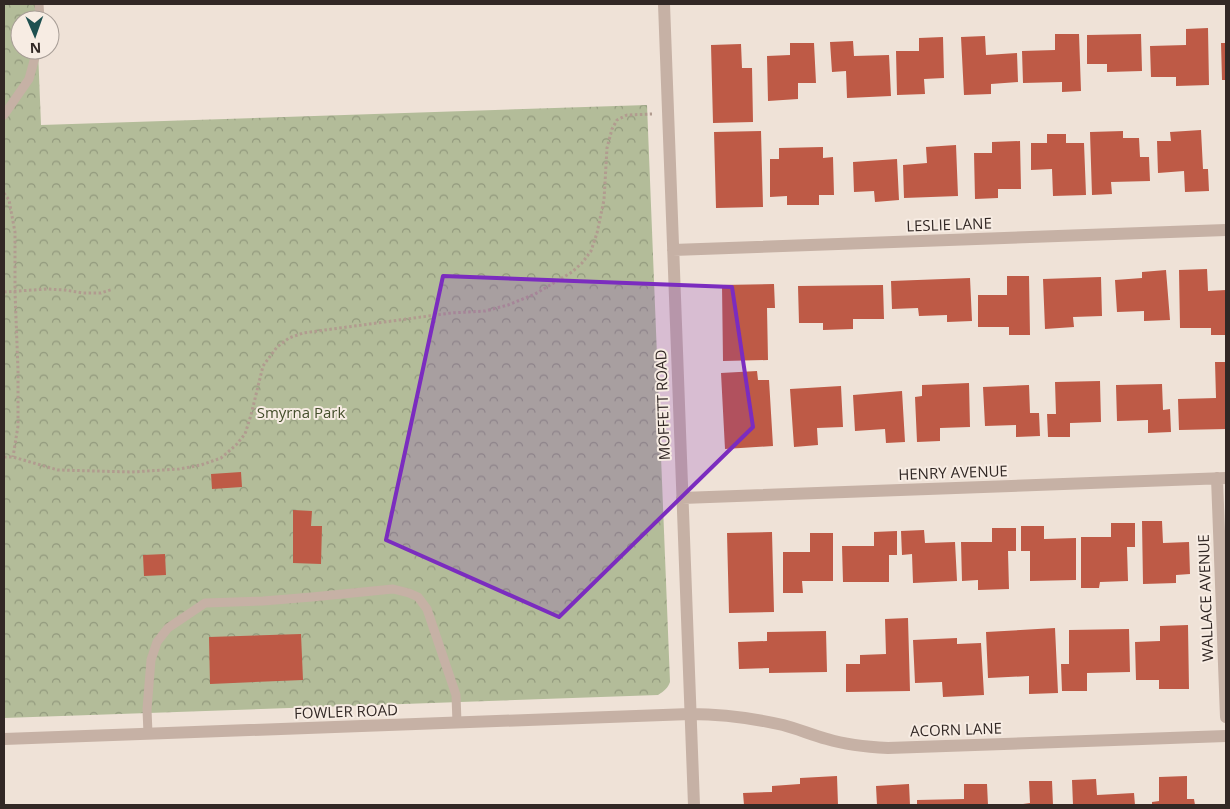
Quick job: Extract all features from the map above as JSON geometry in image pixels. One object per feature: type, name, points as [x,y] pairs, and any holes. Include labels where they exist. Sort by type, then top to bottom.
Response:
[{"type":"street","points":[[664,4],[673,4]]},
{"type":"street","name":"MOFFETT ROAD","points":[[664,4],[694,805]]},
{"type":"street","name":"LESLIE LANE","points":[[673,250],[1226,230]]},
{"type":"street","name":"HENRY AVENUE","points":[[682,498],[1222,478]]},
{"type":"street","name":"WALLACE AVENUE","points":[[1222,478],[1226,717]]},
{"type":"street","name":"FOWLER ROAD","points":[[4,740],[690,714]]},
{"type":"street","name":"ACORN LANE","points":[[690,714],[746,718],[784,726],[829,740],[867,747],[888,748],[1226,736]]},
{"type":"lane","points":[[4,115],[29,79],[34,60]]},
{"type":"lane","points":[[148,734],[147,709],[151,660],[157,642],[168,628],[205,603],[302,598],[393,589],[409,592],[418,597],[427,609],[456,695],[457,723]]},
{"type":"path","points":[[4,457],[13,457],[58,470],[132,472],[180,469],[201,465],[221,458],[245,434],[263,366],[277,347],[288,338],[304,333],[484,311],[508,305],[536,294],[572,272],[591,251],[597,233],[604,200],[607,148],[612,129],[617,120],[627,115],[668,113]]},
{"type":"path","points":[[4,193],[9,200],[15,232],[14,292],[18,370],[18,426],[13,457]]},
{"type":"path","points":[[4,292],[47,289],[101,293],[113,288]]},
{"type":"highlighted area","points":[[443,276],[732,287],[753,427],[559,617],[386,540]]},
{"type":"green space","name":"Smyrna Park","points":[[4,4],[36,4],[36,10],[10,10],[10,60],[38,60],[41,125],[647,105],[670,682],[666,689],[658,695],[4,718]]},
{"type":"building","points":[[1208,28],[1209,85],[1176,86],[1176,77],[1151,77],[1150,46],[1186,45],[1186,29]]},
{"type":"building","points":[[1055,34],[1079,34],[1081,91],[1062,92],[1062,82],[1023,83],[1022,51],[1055,50]]},
{"type":"building","points":[[1141,34],[1142,71],[1107,72],[1107,64],[1087,64],[1087,35]]},
{"type":"building","points":[[985,36],[986,55],[1017,53],[1018,82],[991,84],[991,94],[964,95],[961,37]]},
{"type":"building","points":[[943,37],[944,78],[924,79],[925,94],[897,95],[896,51],[919,51],[919,38]]},
{"type":"building","points":[[853,41],[854,56],[889,55],[891,96],[847,98],[846,71],[832,72],[830,42]]},
{"type":"building","points":[[790,43],[814,43],[816,83],[798,83],[798,99],[768,101],[767,56],[790,55]]},
{"type":"building","points":[[1221,43],[1226,43],[1226,80],[1222,80]]},
{"type":"building","points":[[741,44],[742,68],[752,68],[753,122],[713,123],[711,45]]},
{"type":"building","points":[[1201,130],[1203,169],[1208,169],[1209,191],[1185,192],[1184,171],[1158,173],[1157,141],[1171,141],[1170,132]]},
{"type":"building","points":[[761,131],[763,207],[716,208],[714,132]]},
{"type":"building","points":[[1123,131],[1123,138],[1139,138],[1140,157],[1149,157],[1150,181],[1111,182],[1112,194],[1092,195],[1090,132]]},
{"type":"building","points":[[1047,134],[1066,134],[1066,143],[1084,143],[1086,195],[1053,196],[1052,169],[1031,170],[1031,143],[1047,143]]},
{"type":"building","points":[[1020,141],[1021,189],[998,189],[998,198],[975,199],[974,153],[992,153],[992,142]]},
{"type":"building","points":[[956,145],[958,196],[904,198],[903,165],[927,163],[926,147]]},
{"type":"building","points":[[823,147],[823,158],[833,157],[834,195],[819,195],[819,205],[787,205],[787,196],[770,197],[770,159],[779,159],[779,148]]},
{"type":"building","points":[[897,159],[899,200],[875,202],[874,191],[854,192],[853,162]]},
{"type":"building","points":[[1207,269],[1208,291],[1226,290],[1226,335],[1211,335],[1211,328],[1180,328],[1179,270]]},
{"type":"building","points":[[1166,270],[1170,320],[1144,321],[1144,311],[1117,312],[1115,280],[1142,278],[1142,272]]},
{"type":"building","points":[[1007,276],[1029,276],[1030,335],[1009,335],[1009,327],[978,327],[978,295],[1007,295]]},
{"type":"building","points":[[1101,277],[1102,316],[1073,317],[1074,327],[1045,329],[1043,279]]},
{"type":"building","points":[[970,278],[972,321],[947,322],[947,315],[919,316],[918,308],[892,309],[891,281]]},
{"type":"building","points":[[774,284],[775,308],[767,308],[768,360],[723,361],[722,285]]},
{"type":"building","points":[[883,285],[884,319],[853,319],[853,329],[823,330],[823,323],[799,323],[798,286]]},
{"type":"building","points":[[1215,362],[1226,362],[1226,429],[1179,430],[1178,399],[1216,398]]},
{"type":"building","points":[[757,371],[758,380],[769,380],[773,446],[725,449],[721,373]]},
{"type":"building","points":[[1100,381],[1101,422],[1070,423],[1070,437],[1048,437],[1047,414],[1056,414],[1055,382]]},
{"type":"building","points":[[969,383],[970,427],[940,428],[940,441],[917,442],[915,397],[922,396],[922,385]]},
{"type":"building","points":[[1162,384],[1163,410],[1170,409],[1171,432],[1148,433],[1148,420],[1117,421],[1116,385]]},
{"type":"building","points":[[1029,385],[1030,413],[1039,413],[1040,436],[1016,437],[1016,425],[985,426],[983,387]]},
{"type":"building","points":[[841,386],[843,427],[817,428],[818,445],[794,447],[790,389]]},
{"type":"building","points":[[902,391],[905,442],[886,443],[885,429],[855,431],[853,395]]},
{"type":"building","points":[[241,472],[242,487],[212,489],[211,474]]},
{"type":"building","points":[[293,510],[312,511],[311,526],[322,526],[321,564],[293,563]]},
{"type":"building","points":[[1142,521],[1162,521],[1163,543],[1189,542],[1190,574],[1176,575],[1176,583],[1143,584]]},
{"type":"building","points":[[1111,523],[1135,523],[1135,547],[1127,547],[1128,581],[1100,582],[1099,588],[1081,588],[1081,537],[1111,537]]},
{"type":"building","points":[[1021,526],[1044,526],[1044,539],[1076,538],[1076,580],[1030,581],[1030,551],[1021,551]]},
{"type":"building","points":[[992,528],[1016,528],[1016,551],[1008,551],[1009,589],[978,590],[978,580],[962,581],[961,542],[992,542]]},
{"type":"building","points":[[924,530],[925,543],[955,542],[957,581],[913,583],[912,554],[902,555],[901,531]]},
{"type":"building","points":[[897,531],[897,555],[889,555],[889,582],[843,582],[842,546],[874,546],[874,532]]},
{"type":"building","points":[[772,532],[774,612],[729,613],[727,533]]},
{"type":"building","points":[[810,533],[833,533],[833,581],[802,581],[803,593],[783,593],[783,552],[810,552]]},
{"type":"building","points":[[165,554],[166,575],[144,576],[143,555]]},
{"type":"building","points":[[908,618],[910,691],[846,692],[846,664],[860,664],[860,655],[886,654],[885,619]]},
{"type":"building","points":[[1188,625],[1189,689],[1159,689],[1159,680],[1136,680],[1135,642],[1160,641],[1160,626]]},
{"type":"building","points":[[1055,628],[1058,693],[1029,694],[1029,676],[988,678],[986,632]]},
{"type":"building","points":[[1129,629],[1130,672],[1087,673],[1087,691],[1062,691],[1061,664],[1069,664],[1069,630]]},
{"type":"building","points":[[826,631],[827,672],[769,673],[769,668],[739,669],[738,642],[767,641],[767,632]]},
{"type":"building","points":[[301,634],[303,680],[210,684],[209,637]]},
{"type":"building","points":[[957,638],[957,644],[981,643],[984,695],[943,697],[942,682],[915,683],[913,640]]},
{"type":"building","points":[[837,776],[838,805],[744,805],[743,793],[772,792],[772,786],[800,784],[800,778]]},
{"type":"building","points":[[1187,776],[1187,799],[1194,799],[1195,805],[1152,805],[1152,802],[1159,801],[1159,777]]},
{"type":"building","points":[[1096,779],[1097,795],[1134,793],[1135,805],[1073,805],[1072,780]]},
{"type":"building","points":[[1029,781],[1052,781],[1053,805],[1023,805],[1030,803]]},
{"type":"building","points":[[909,784],[910,805],[877,805],[876,786]]},
{"type":"building","points":[[964,784],[987,784],[988,805],[917,805],[917,800],[964,799]]}]
